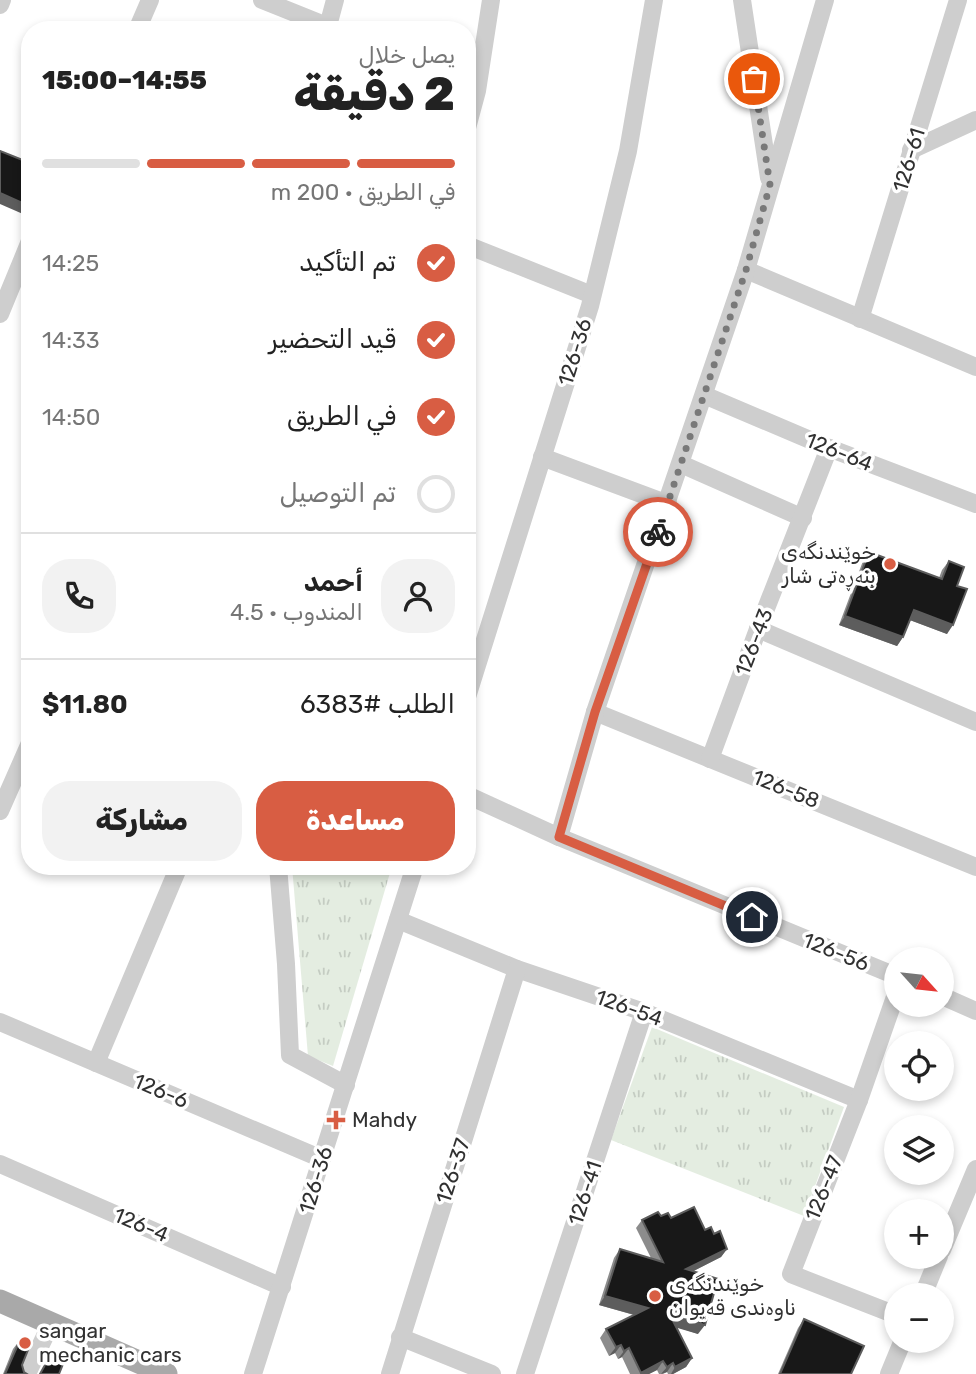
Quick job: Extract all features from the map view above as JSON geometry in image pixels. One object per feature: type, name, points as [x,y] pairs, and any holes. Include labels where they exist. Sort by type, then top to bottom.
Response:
[{"type":"main road","points":[[0,1301],[166,1374]]},
{"type":"main road","points":[[0,1317],[132,1374]]},
{"type":"street","points":[[141,21],[150,0]]},
{"type":"street","points":[[262,0],[314,21]]},
{"type":"street","points":[[333,21],[335,0]]},
{"type":"street","points":[[476,70],[491,0]]},
{"type":"street","name":"126-36","points":[[476,668],[592,295],[628,151],[654,0]]},
{"type":"street","points":[[742,0],[770,185]]},
{"type":"street","points":[[559,837],[595,712],[746,270],[825,0]]},
{"type":"street","name":"126-61","points":[[860,320],[958,0]]},
{"type":"street","points":[[912,150],[976,120]]},
{"type":"street","points":[[476,249],[592,295]]},
{"type":"street","points":[[0,314],[21,263]]},
{"type":"street","points":[[746,270],[976,367]]},
{"type":"street","name":"126-64","points":[[704,395],[830,448],[976,504]]},
{"type":"street","name":"126-43","points":[[710,759],[830,448]]},
{"type":"street","points":[[542,457],[668,504]]},
{"type":"street","points":[[681,464],[803,518]]},
{"type":"street","points":[[758,629],[976,722]]},
{"type":"street","name":"126-58","points":[[595,712],[976,867]]},
{"type":"street","points":[[0,811],[21,763]]},
{"type":"street","name":"126-56","points":[[476,799],[559,837],[884,971]]},
{"type":"street","points":[[96,1063],[175,875]]},
{"type":"street","points":[[279,875],[290,1055],[346,1085]]},
{"type":"street","name":"126-36","points":[[253,1374],[412,875]]},
{"type":"street","name":"126-54","points":[[398,920],[517,969],[644,1012],[859,1100]]},
{"type":"street","name":"126-37","points":[[390,1374],[517,969]]},
{"type":"street","points":[[954,1001],[976,1011]]},
{"type":"street","name":"126-41","points":[[525,1374],[644,1012]]},
{"type":"street","name":"126-47","points":[[884,1310],[790,1274],[859,1100],[888,1017]]},
{"type":"street","name":"126-6","points":[[0,1022],[322,1159]]},
{"type":"street","name":"126-4","points":[[0,1164],[282,1287]]},
{"type":"street","points":[[954,1221],[976,1169]]},
{"type":"street","points":[[27,1374],[45,1336]]},
{"type":"street","points":[[400,1337],[492,1374]]},
{"type":"street","points":[[889,1374],[898,1353]]},
{"type":"green space","points":[[293,875],[389,875],[333,1066],[308,1056]]},
{"type":"green space","points":[[652,1027],[844,1107],[804,1216],[611,1140]]},
{"type":"building","points":[[0,151],[21,159],[21,202],[0,193]]},
{"type":"building","points":[[869,552],[942,579],[949,561],[964,567],[957,586],[967,589],[953,625],[914,610],[903,637],[845,616]]},
{"type":"building","name":"خوێندنگەی ناوەندی قەیوان","points":[[694,1207],[705,1230],[711,1227],[714,1234],[720,1231],[727,1249],[686,1269],[718,1279],[705,1325],[670,1315],[692,1358],[675,1367],[673,1363],[667,1367],[663,1361],[641,1373],[629,1348],[624,1351],[621,1345],[616,1347],[606,1329],[648,1308],[605,1296],[620,1249],[663,1262],[642,1220],[658,1212],[661,1216],[668,1213],[671,1218]]},
{"type":"building","points":[[804,1319],[864,1346],[851,1374],[780,1374]]},
{"type":"building","points":[[20,1340],[30,1345],[22,1365],[27,1374],[5,1374]]},
{"type":"building","points":[[51,1354],[65,1359],[59,1374],[40,1374]]},
{"type":"way so far","points":[[658,532],[746,270],[770,185],[754,79]]},
{"type":"place","name":"خوێندنگەی بنەڕەتی شار","points":[[890,564]]},
{"type":"place","name":"Mahdy","points":[[336,1120]]},
{"type":"place","name":"خوێندنگەی ناوەندی قەیوان","points":[[655,1296]]},
{"type":"place","name":"sangar mechanic cars","points":[[25,1343]]},
{"type":"route","points":[[658,532],[595,712],[559,837],[752,917]]}]
